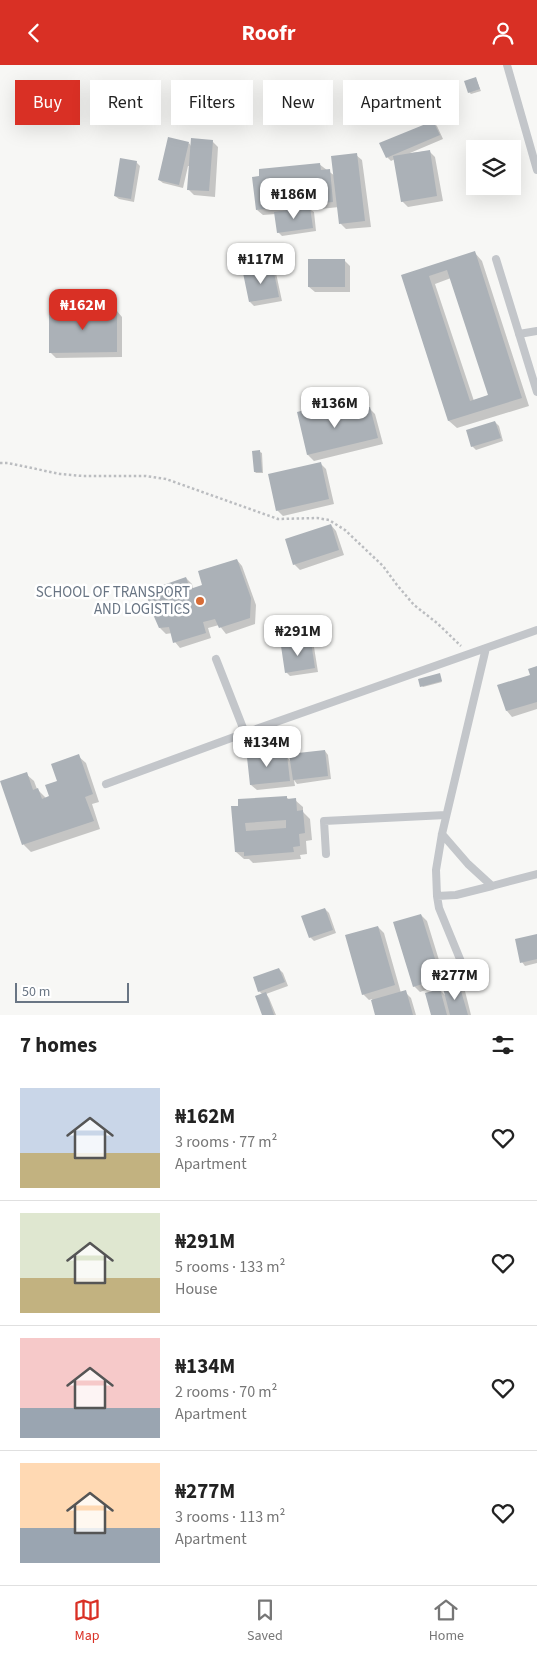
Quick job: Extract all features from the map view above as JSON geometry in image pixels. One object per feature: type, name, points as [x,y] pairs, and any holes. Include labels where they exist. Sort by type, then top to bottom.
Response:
[{"type":"lane","points":[[507,65],[537,170]]},
{"type":"lane","points":[[496,259],[537,392]]},
{"type":"lane","points":[[519,334],[537,331]]},
{"type":"lane","points":[[106,784],[537,630]]},
{"type":"lane","points":[[462,964],[439,908],[436,870],[446,815],[486,648]]},
{"type":"lane","points":[[216,659],[245,733]]},
{"type":"lane","points":[[326,854],[324,821],[446,815]]},
{"type":"lane","points":[[442,834],[468,864],[492,886]]},
{"type":"lane","points":[[437,896],[456,895],[537,874]]},
{"type":"path","points":[[0,463],[60,474],[146,476],[166,479],[278,519],[317,518],[329,520],[345,530],[383,566],[396,585],[414,605],[437,623],[469,654]]},
{"type":"building","points":[[476,77],[480,89],[468,93],[464,81]]},
{"type":"building","points":[[423,125],[435,125],[440,135],[386,158],[379,143]]},
{"type":"building","points":[[168,137],[189,142],[179,185],[158,180]]},
{"type":"building","points":[[191,138],[213,140],[209,191],[187,190]]},
{"type":"building","points":[[430,150],[437,196],[401,202],[393,156]]},
{"type":"building","points":[[357,153],[365,221],[339,224],[331,156]]},
{"type":"building","points":[[120,158],[137,161],[131,199],[114,196]]},
{"type":"building","points":[[320,163],[321,170],[330,169],[333,202],[256,210],[252,177],[259,176],[259,169]]},
{"type":"building","points":[[310,207],[313,228],[277,233],[274,212]]},
{"type":"building","points":[[475,251],[522,398],[448,421],[401,275]],"holes":[[[447,270],[488,395],[470,401],[429,276]]]},
{"type":"building","points":[[308,259],[345,259],[345,287],[308,287]]},
{"type":"building","points":[[273,268],[279,297],[249,302],[243,273]]},
{"type":"building","points":[[49,310],[117,310],[117,352],[49,353]]},
{"type":"building","points":[[321,406],[324,418],[370,407],[378,438],[307,455],[297,412]]},
{"type":"building","points":[[495,421],[501,438],[471,447],[466,430]]},
{"type":"building","points":[[260,450],[262,472],[254,472],[252,451]]},
{"type":"building","points":[[321,462],[329,499],[276,511],[268,474]]},
{"type":"building","points":[[331,524],[339,550],[293,565],[285,539]]},
{"type":"building","name":"SCHOOL OF TRANSPORT AND LOGISTICS","points":[[237,559],[251,598],[250,618],[219,628],[215,619],[203,622],[206,633],[173,643],[169,627],[159,628],[148,603],[149,590],[186,577],[190,589],[202,585],[198,571]]},
{"type":"building","points":[[311,642],[315,668],[285,673],[281,646]]},
{"type":"building","points":[[537,666],[537,702],[506,711],[497,685],[530,675],[528,669]]},
{"type":"building","points":[[440,673],[442,681],[420,687],[418,679]]},
{"type":"building","points":[[258,747],[260,758],[287,755],[290,781],[250,785],[246,748]]},
{"type":"building","points":[[325,750],[328,776],[293,780],[289,754]]},
{"type":"building","points":[[79,754],[93,794],[85,797],[94,821],[22,845],[0,781],[27,772],[33,790],[38,788],[42,799],[49,796],[45,785],[57,781],[51,764]]},
{"type":"building","points":[[287,796],[287,799],[296,798],[297,811],[303,810],[305,833],[299,834],[300,846],[293,847],[294,852],[244,856],[244,852],[235,852],[231,806],[238,806],[238,799]],"holes":[[[286,820],[286,828],[246,831],[245,823]]]},
{"type":"building","points":[[325,908],[333,930],[309,938],[301,916]]},
{"type":"building","points":[[421,914],[441,978],[413,987],[393,922]]},
{"type":"building","points":[[378,926],[395,985],[362,995],[345,935]]},
{"type":"building","points":[[537,934],[537,959],[520,963],[515,939]]},
{"type":"building","points":[[279,968],[285,982],[258,992],[253,977]]},
{"type":"building","points":[[459,984],[468,1015],[450,1015],[443,988]]},
{"type":"building","points":[[440,989],[447,1015],[431,1015],[425,993]]},
{"type":"building","points":[[406,990],[413,1015],[375,1015],[371,1000]]},
{"type":"building","points":[[266,992],[274,1015],[262,1015],[255,996]]},
{"type":"place","name":"SCHOOL OF TRANSPORT AND LOGISTICS","points":[[200,601]]}]
